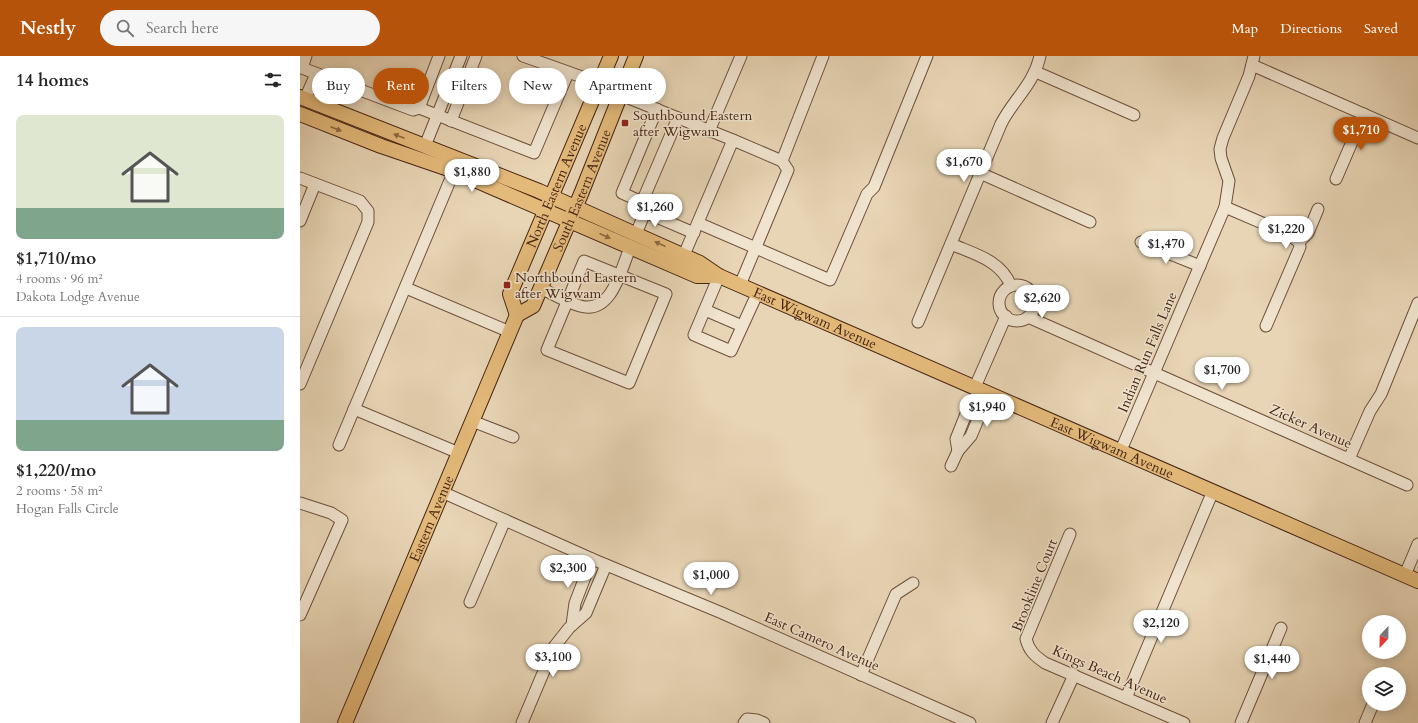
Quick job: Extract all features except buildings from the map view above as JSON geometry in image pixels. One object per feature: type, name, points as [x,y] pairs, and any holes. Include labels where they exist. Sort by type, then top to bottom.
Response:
[{"type":"main road","name":"North Eastern Avenue","points":[[605,68],[610,56]]},
{"type":"main road","name":"South Eastern Avenue","points":[[631,68],[636,56]]},
{"type":"main road","points":[[302,98],[540,191],[561,209]]},
{"type":"main road","name":"North Eastern Avenue","points":[[517,315],[510,294],[561,209],[593,104]]},
{"type":"main road","name":"South Eastern Avenue","points":[[517,315],[533,306],[541,288],[561,209],[616,104]]},
{"type":"main road","points":[[300,114],[381,146],[561,209]]},
{"type":"main road","name":"East Wigwam Avenue","points":[[561,209],[636,234],[700,263],[719,276],[1412,578]]},
{"type":"main road","name":"East Wigwam Avenue","points":[[561,209],[630,248],[697,276],[719,276]]},
{"type":"main road","name":"Eastern Avenue","points":[[345,723],[517,315]]},
{"type":"street","points":[[306,56],[302,68],[312,72]]},
{"type":"street","points":[[419,108],[440,56]]},
{"type":"street","points":[[425,146],[461,56]]},
{"type":"street","points":[[451,121],[476,56]]},
{"type":"street","points":[[523,56],[568,73],[575,73]]},
{"type":"street","points":[[709,131],[741,56]]},
{"type":"street","points":[[782,161],[824,56]]},
{"type":"street","points":[[657,109],[622,193],[644,207],[696,228],[756,248],[830,280],[867,194],[874,186],[928,56]]},
{"type":"street","points":[[918,322],[1006,113],[1022,94],[1036,72],[1040,56]]},
{"type":"street","points":[[1253,61],[1418,138]]},
{"type":"street","name":"Indian Run Falls Lane","points":[[1121,450],[1225,208],[1229,181],[1221,158],[1220,149],[1223,138],[1243,92],[1253,61]]},
{"type":"street","points":[[1036,72],[1134,115]]},
{"type":"street","points":[[365,92],[413,110],[419,108],[534,153],[568,73]]},
{"type":"street","points":[[302,98],[312,81]]},
{"type":"street","points":[[644,104],[782,161],[788,170],[740,285]]},
{"type":"street","points":[[1336,179],[1364,114]]},
{"type":"street","points":[[636,234],[644,207],[678,118]]},
{"type":"street","points":[[684,255],[733,140]]},
{"type":"street","points":[[339,445],[454,171]]},
{"type":"street","points":[[980,173],[1090,222]]},
{"type":"street","points":[[300,178],[360,201],[368,210],[368,222],[300,384]]},
{"type":"street","points":[[300,221],[315,184]]},
{"type":"street","points":[[1225,208],[1288,234],[1299,242]]},
{"type":"street","points":[[1266,326],[1300,246],[1299,242],[1308,233],[1318,209]]},
{"type":"street","points":[[1141,242],[1200,266]]},
{"type":"street","points":[[951,244],[989,260],[1000,268],[1007,276],[1011,286]]},
{"type":"street","points":[[541,288],[567,301],[587,307],[597,306],[605,301],[610,294],[630,248]]},
{"type":"street","points":[[584,261],[619,275],[666,294],[629,383],[547,350],[584,261]]},
{"type":"street","points":[[719,276],[694,335],[731,351],[758,292]]},
{"type":"street","points":[[1011,286],[1022,286],[1031,292],[1034,297],[1034,308],[1028,317],[1018,320],[1006,316],[1001,309],[1000,298],[1002,293],[1011,286]]},
{"type":"street","points":[[406,288],[510,332]]},
{"type":"street","points":[[1349,459],[1370,411],[1381,394],[1418,303]]},
{"type":"street","points":[[704,310],[742,326]]},
{"type":"street","points":[[951,466],[958,452],[971,436],[982,410],[979,388],[1006,316]]},
{"type":"street","name":"Zicker Avenue","points":[[1028,317],[1407,485]]},
{"type":"street","points":[[354,409],[459,453]]},
{"type":"street","points":[[472,421],[513,437]]},
{"type":"street","points":[[1126,698],[1213,491]]},
{"type":"street","name":"East Camero Avenue","points":[[442,492],[592,559],[722,613],[970,723]]},
{"type":"street","points":[[300,503],[330,513],[342,520],[300,615]]},
{"type":"street","points":[[470,602],[505,520]]},
{"type":"street","name":"Brookline Court","points":[[1028,648],[1026,639],[1070,534]]},
{"type":"street","points":[[1412,578],[1418,544]]},
{"type":"street","points":[[572,625],[573,610],[592,559]]},
{"type":"street","points":[[522,723],[554,647],[572,625],[586,613],[606,565]]},
{"type":"street","points":[[861,675],[896,594],[913,583]]},
{"type":"street","points":[[578,594],[591,599]]},
{"type":"street","points":[[1241,723],[1281,628]]},
{"type":"street","name":"Kings Beach Avenue","points":[[1028,648],[1034,656],[1045,663],[1184,723]]},
{"type":"street","points":[[1052,723],[1074,675]]},
{"type":"street","points":[[1365,723],[1370,711]]},
{"type":"street","points":[[745,721],[757,720],[764,723]]},
{"type":"place","name":"Southbound Eastern after Wigwam","points":[[625,123]]},
{"type":"place","name":"Northbound Eastern after Wigwam","points":[[507,285]]}]
